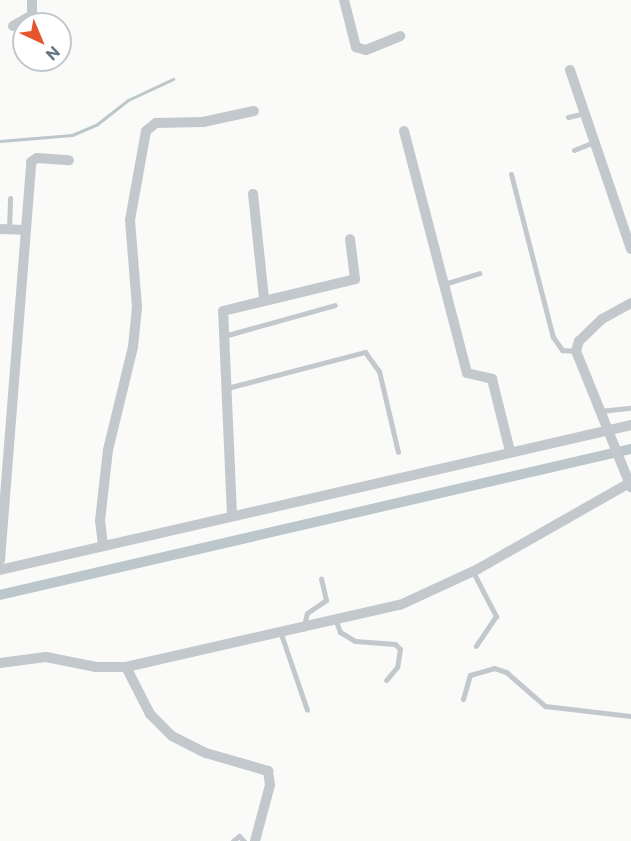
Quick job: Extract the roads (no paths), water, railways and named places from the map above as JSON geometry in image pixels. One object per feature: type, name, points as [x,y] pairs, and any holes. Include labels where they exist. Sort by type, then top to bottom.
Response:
[{"type":"street","points":[[344,0],[357,47],[366,50],[400,36]]},
{"type":"street","points":[[570,70],[631,249]]},
{"type":"street","points":[[103,545],[100,521],[108,450],[133,347],[137,307],[130,220],[146,131],[156,123],[203,122],[254,111]]},
{"type":"street","points":[[404,131],[467,372],[492,378],[510,452]]},
{"type":"street","points":[[0,557],[31,162],[37,158],[69,160]]},
{"type":"street","points":[[253,194],[264,299]]},
{"type":"street","points":[[5,230],[25,230]]},
{"type":"street","points":[[232,515],[227,388],[221,317],[227,307],[354,279],[350,239]]},
{"type":"street","points":[[0,662],[46,657],[96,667],[126,667],[303,629],[400,604],[473,572],[631,484],[576,351],[579,341],[602,320],[631,303]]},
{"type":"street","points":[[0,570],[631,425]]},
{"type":"street","points":[[126,667],[150,714],[172,736],[206,753],[268,771],[270,785],[255,841]]},
{"type":"lane","points":[[568,117],[585,113]]},
{"type":"lane","points":[[573,150],[595,142]]},
{"type":"lane","points":[[511,174],[553,337],[562,350],[576,351]]},
{"type":"lane","points":[[5,230],[10,198]]},
{"type":"lane","points":[[444,284],[479,273]]},
{"type":"lane","points":[[222,336],[335,305]]},
{"type":"lane","points":[[227,388],[365,352],[379,371],[398,452]]},
{"type":"lane","points":[[599,411],[631,408]]},
{"type":"lane","points":[[473,572],[496,616],[476,646]]},
{"type":"lane","points":[[303,629],[306,613],[326,600],[321,579]]},
{"type":"lane","points":[[336,621],[340,632],[355,641],[386,643],[400,649],[397,667],[386,680]]},
{"type":"lane","points":[[281,634],[307,710]]},
{"type":"lane","points":[[463,699],[470,675],[494,668],[506,672],[534,698],[555,710],[631,716]]},
{"type":"lane","points":[[233,841],[239,836],[244,841]]},
{"type":"waterway","points":[[0,141],[72,135],[96,125],[128,100],[173,79]]},
{"type":"waterway","points":[[0,595],[631,449]]}]
